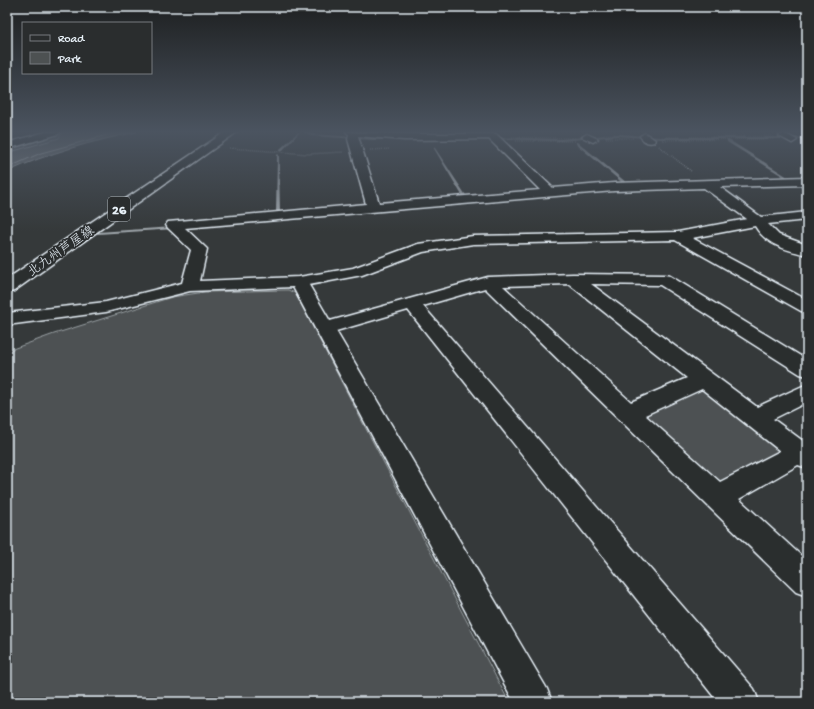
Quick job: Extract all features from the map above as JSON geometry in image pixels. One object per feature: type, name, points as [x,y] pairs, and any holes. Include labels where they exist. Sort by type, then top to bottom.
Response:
[{"type":"main road","name":"北九州芦屋線","points":[[7,275],[173,165]]},
{"type":"main road","name":"北九州芦屋線","points":[[7,287],[184,165]]},
{"type":"street","points":[[361,165],[374,206]]},
{"type":"street","points":[[523,165],[550,192]]},
{"type":"street","points":[[190,286],[200,249],[173,225],[281,217],[374,206],[614,187],[807,181]]},
{"type":"street","points":[[708,184],[760,222],[763,231],[770,236],[785,244],[807,250]]},
{"type":"street","points":[[7,319],[106,307],[190,286],[299,282],[356,272],[418,249],[466,240],[639,238],[678,236],[776,218],[807,216]]},
{"type":"street","points":[[678,236],[807,307]]},
{"type":"street","points":[[324,328],[488,282],[573,279],[664,280],[807,369]]},
{"type":"street","points":[[573,279],[803,455],[718,498]]},
{"type":"street","points":[[299,282],[534,702]]},
{"type":"street","points":[[488,282],[807,581]]},
{"type":"street","points":[[412,304],[741,702]]},
{"type":"street","points":[[627,413],[704,379]]},
{"type":"street","points":[[755,418],[807,392]]},
{"type":"path","points":[[683,165],[708,184]]},
{"type":"green space","points":[[288,290],[295,293],[509,702],[7,702],[7,351],[54,334],[172,297],[205,292]]},
{"type":"green space","points":[[704,385],[789,450],[719,488],[637,414]]},
{"type":"water","points":[[7,165],[23,165],[7,172]]},
{"type":"waterway","points":[[278,165],[278,214]]},
{"type":"waterway","points":[[445,165],[465,197]]},
{"type":"waterway","points":[[603,165],[626,184]]},
{"type":"waterway","points":[[767,165],[790,179]]},
{"type":"waterway","points":[[98,233],[174,228]]}]
